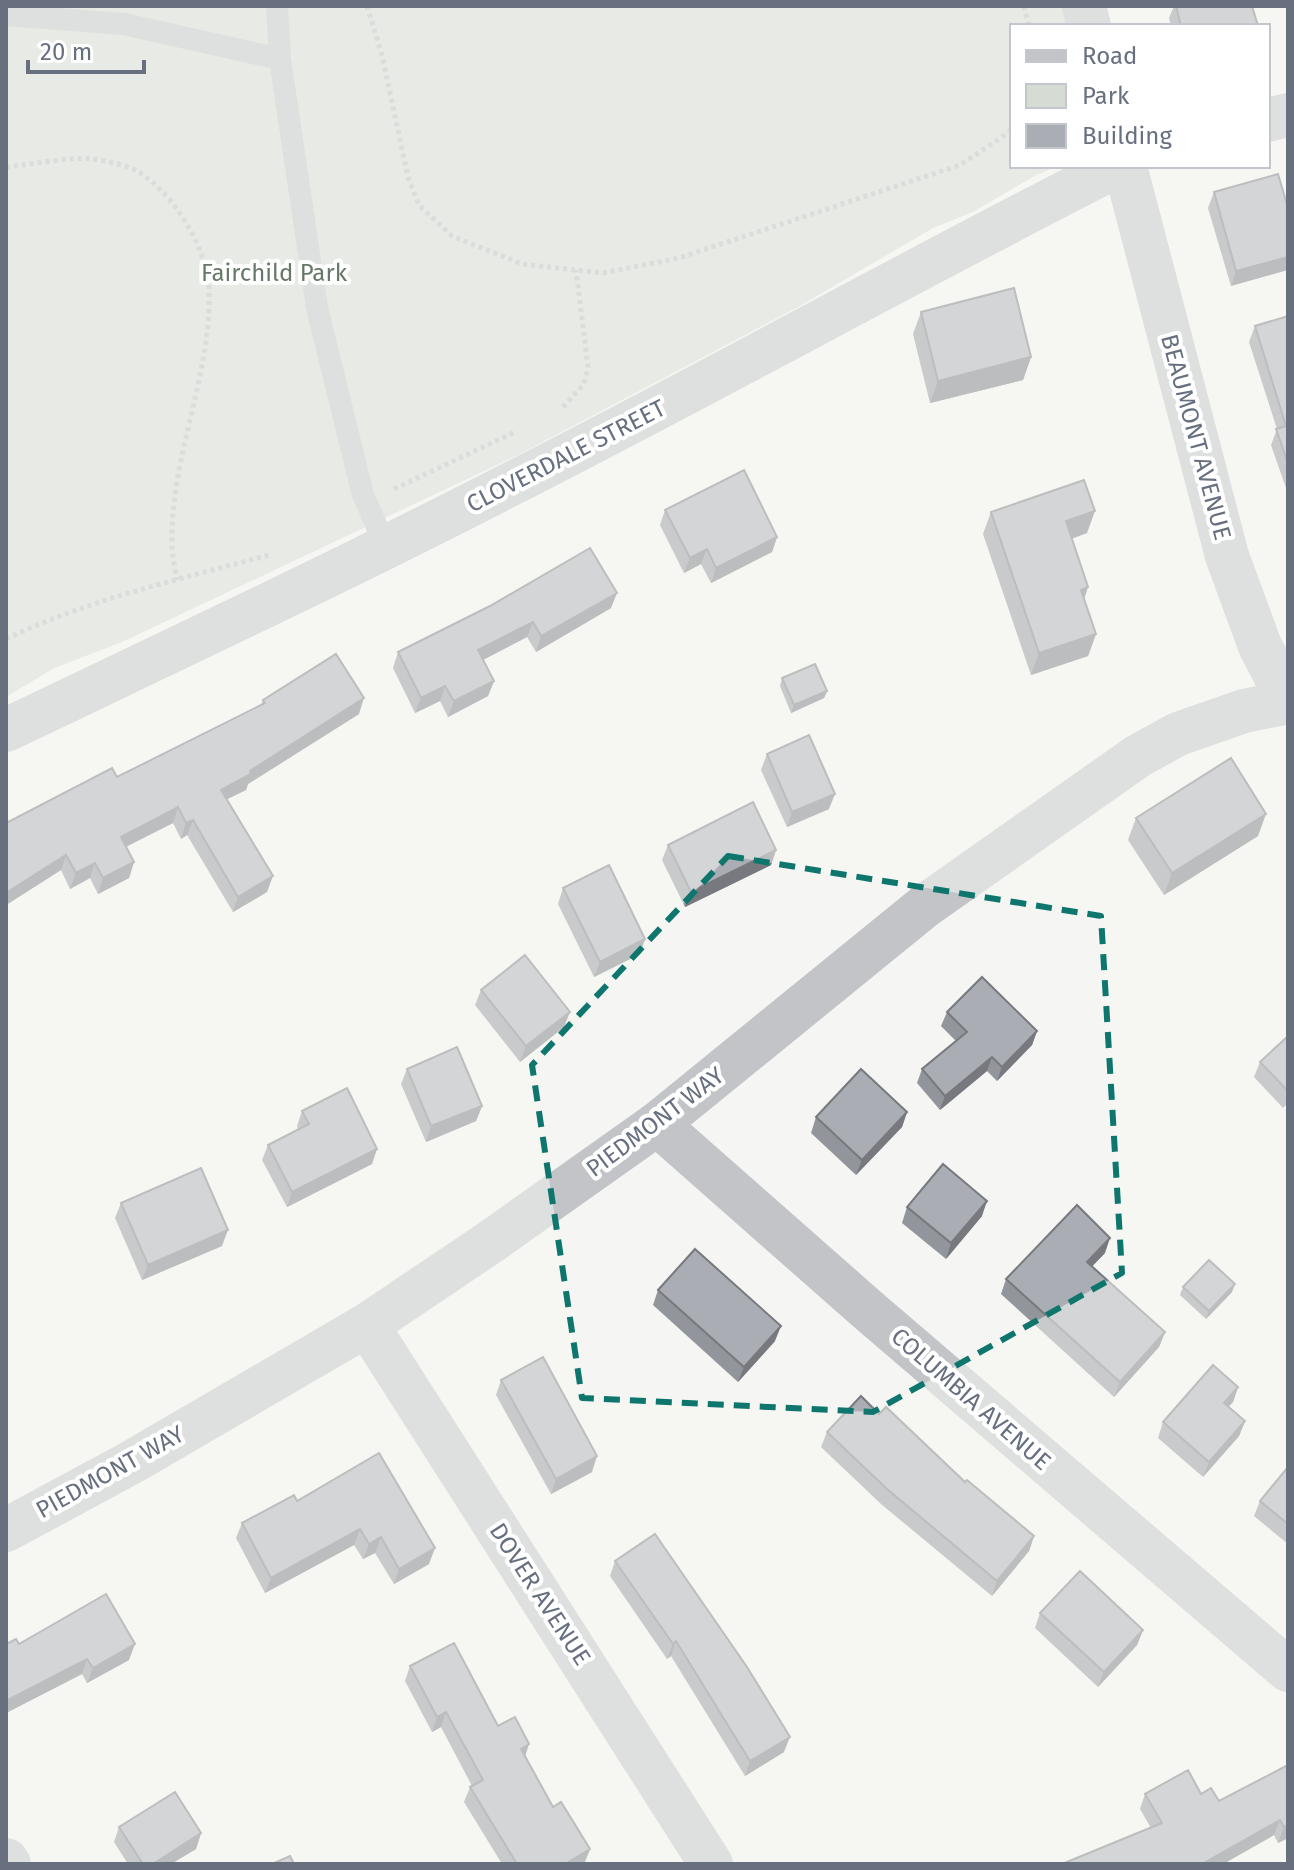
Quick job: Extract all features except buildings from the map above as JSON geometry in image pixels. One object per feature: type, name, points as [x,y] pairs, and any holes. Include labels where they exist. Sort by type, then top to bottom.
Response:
[{"type":"street","name":"CLOVERDALE STREET","points":[[6,730],[504,488],[1113,168]]},
{"type":"street","name":"BEAUMONT AVENUE","points":[[1126,168],[1227,556],[1260,646],[1288,701]]},
{"type":"street","name":"PIEDMONT WAY","points":[[6,1530],[132,1462],[367,1325],[489,1243],[657,1124],[925,906],[1138,756],[1178,734],[1244,711],[1288,701]]},
{"type":"street","name":"COLUMBIA AVENUE","points":[[657,1124],[868,1310],[1288,1670]]},
{"type":"street","name":"DOVER AVENUE","points":[[367,1325],[711,1864]]},
{"type":"lane","points":[[277,6],[280,59],[317,308],[367,504],[385,545]]},
{"type":"lane","points":[[6,15],[124,24],[280,59]]},
{"type":"path","points":[[367,6],[382,55],[408,177],[419,205],[452,236],[522,264],[603,273],[679,258],[960,165],[1010,130]]},
{"type":"path","points":[[6,167],[89,158],[132,169],[154,185],[174,206],[193,234],[209,286],[208,314],[177,487],[172,543],[177,580]]},
{"type":"path","points":[[551,413],[564,407],[584,384],[588,367],[576,270]]},
{"type":"path","points":[[367,504],[525,427]]},
{"type":"path","points":[[6,639],[73,612],[272,555]]},
{"type":"highlighted area","points":[[728,856],[1101,916],[1122,1273],[873,1412],[582,1398],[532,1065]]},
{"type":"green space","name":"Fairchild Park","points":[[6,6],[1071,6],[1076,24],[1010,24],[1010,168],[1053,168],[973,212],[933,228],[798,307],[518,455],[122,642],[54,668],[6,697]]}]
